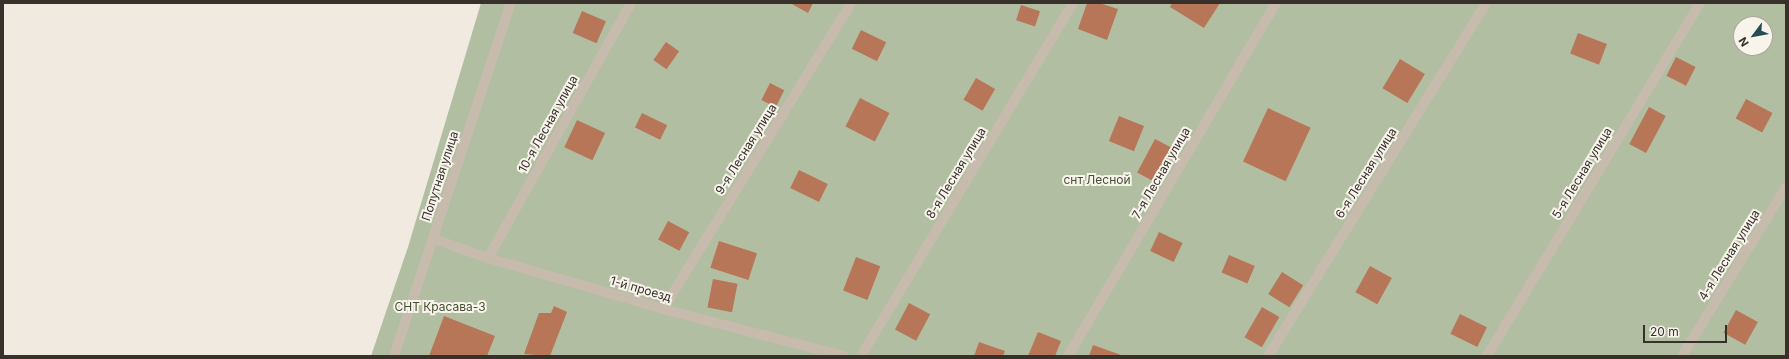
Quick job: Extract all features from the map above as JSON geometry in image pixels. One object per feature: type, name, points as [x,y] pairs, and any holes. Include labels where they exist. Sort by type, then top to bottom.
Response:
[{"type":"street","name":"Попутная улица","points":[[394,356],[510,3]]},
{"type":"street","name":"10-я Лесная улица","points":[[488,258],[631,3]]},
{"type":"street","name":"9-я Лесная улица","points":[[663,309],[851,3]]},
{"type":"street","name":"8-я Лесная улица","points":[[861,356],[1073,3]]},
{"type":"street","name":"7-я Лесная улица","points":[[1068,356],[1276,3]]},
{"type":"street","name":"6-я Лесная улица","points":[[1268,356],[1486,3]]},
{"type":"street","name":"5-я Лесная улица","points":[[1487,356],[1700,3]]},
{"type":"street","name":"4-я Лесная улица","points":[[1682,356],[1786,187]]},
{"type":"street","name":"1-й проезд","points":[[434,238],[488,258],[663,309],[844,356]]},
{"type":"green space","name":"снт Лесной","points":[[481,3],[1786,3],[1786,356],[371,356],[408,247]]},
{"type":"building","points":[[790,3],[813,3],[808,13]]},
{"type":"building","points":[[1087,3],[1099,3],[1118,9],[1107,40],[1078,29]]},
{"type":"building","points":[[1172,3],[1220,3],[1204,28],[1170,7]]},
{"type":"building","points":[[1021,5],[1040,11],[1035,26],[1016,20]]},
{"type":"building","points":[[582,11],[606,21],[597,43],[573,33]]},
{"type":"building","points":[[861,30],[886,42],[877,61],[852,49]]},
{"type":"building","points":[[1578,33],[1607,44],[1599,65],[1570,54]]},
{"type":"building","points":[[666,42],[679,51],[666,69],[653,60]]},
{"type":"building","points":[[1676,57],[1696,67],[1686,86],[1666,76]]},
{"type":"building","points":[[1400,59],[1425,74],[1407,103],[1382,88]]},
{"type":"building","points":[[976,78],[995,89],[983,111],[964,100]]},
{"type":"building","points":[[770,83],[784,90],[776,107],[761,100]]},
{"type":"building","points":[[860,98],[889,113],[875,141],[845,127]]},
{"type":"building","points":[[1746,99],[1772,113],[1762,133],[1736,118]]},
{"type":"building","points":[[1649,107],[1666,116],[1646,153],[1629,144]]},
{"type":"building","points":[[1268,108],[1311,128],[1286,181],[1243,161]]},
{"type":"building","points":[[642,113],[667,125],[660,140],[635,127]]},
{"type":"building","points":[[1119,116],[1144,126],[1134,151],[1109,141]]},
{"type":"building","points":[[577,120],[605,133],[592,160],[564,147]]},
{"type":"building","points":[[1155,139],[1174,149],[1156,182],[1137,173]]},
{"type":"building","points":[[799,170],[828,184],[819,202],[790,188]]},
{"type":"building","points":[[668,221],[689,232],[679,251],[658,240]]},
{"type":"building","points":[[1159,232],[1183,243],[1174,262],[1150,251]]},
{"type":"building","points":[[719,241],[757,253],[748,280],[710,268]]},
{"type":"building","points":[[1229,255],[1255,266],[1247,283],[1222,272]]},
{"type":"building","points":[[856,257],[880,266],[867,300],[843,291]]},
{"type":"building","points":[[1370,266],[1392,278],[1377,304],[1355,292]]},
{"type":"building","points":[[1282,272],[1303,285],[1289,307],[1268,294]]},
{"type":"building","points":[[713,279],[738,284],[732,312],[707,307]]},
{"type":"building","points":[[909,303],[930,314],[916,341],[895,329]]},
{"type":"building","points":[[554,306],[567,312],[550,356],[524,354],[539,313],[551,313]]},
{"type":"building","points":[[1262,307],[1279,317],[1262,347],[1244,337]]},
{"type":"building","points":[[1736,310],[1758,322],[1745,345],[1723,333]]},
{"type":"building","points":[[1460,314],[1487,327],[1477,347],[1450,334]]},
{"type":"building","points":[[444,316],[495,336],[487,356],[429,356]]},
{"type":"building","points":[[1038,332],[1061,341],[1055,356],[1028,356]]},
{"type":"building","points":[[979,342],[1005,351],[1003,356],[974,356]]},
{"type":"building","points":[[1093,345],[1124,356],[1089,356]]},
{"type":"park label","name":"СНТ Красава-3","points":[[440,307]]}]
